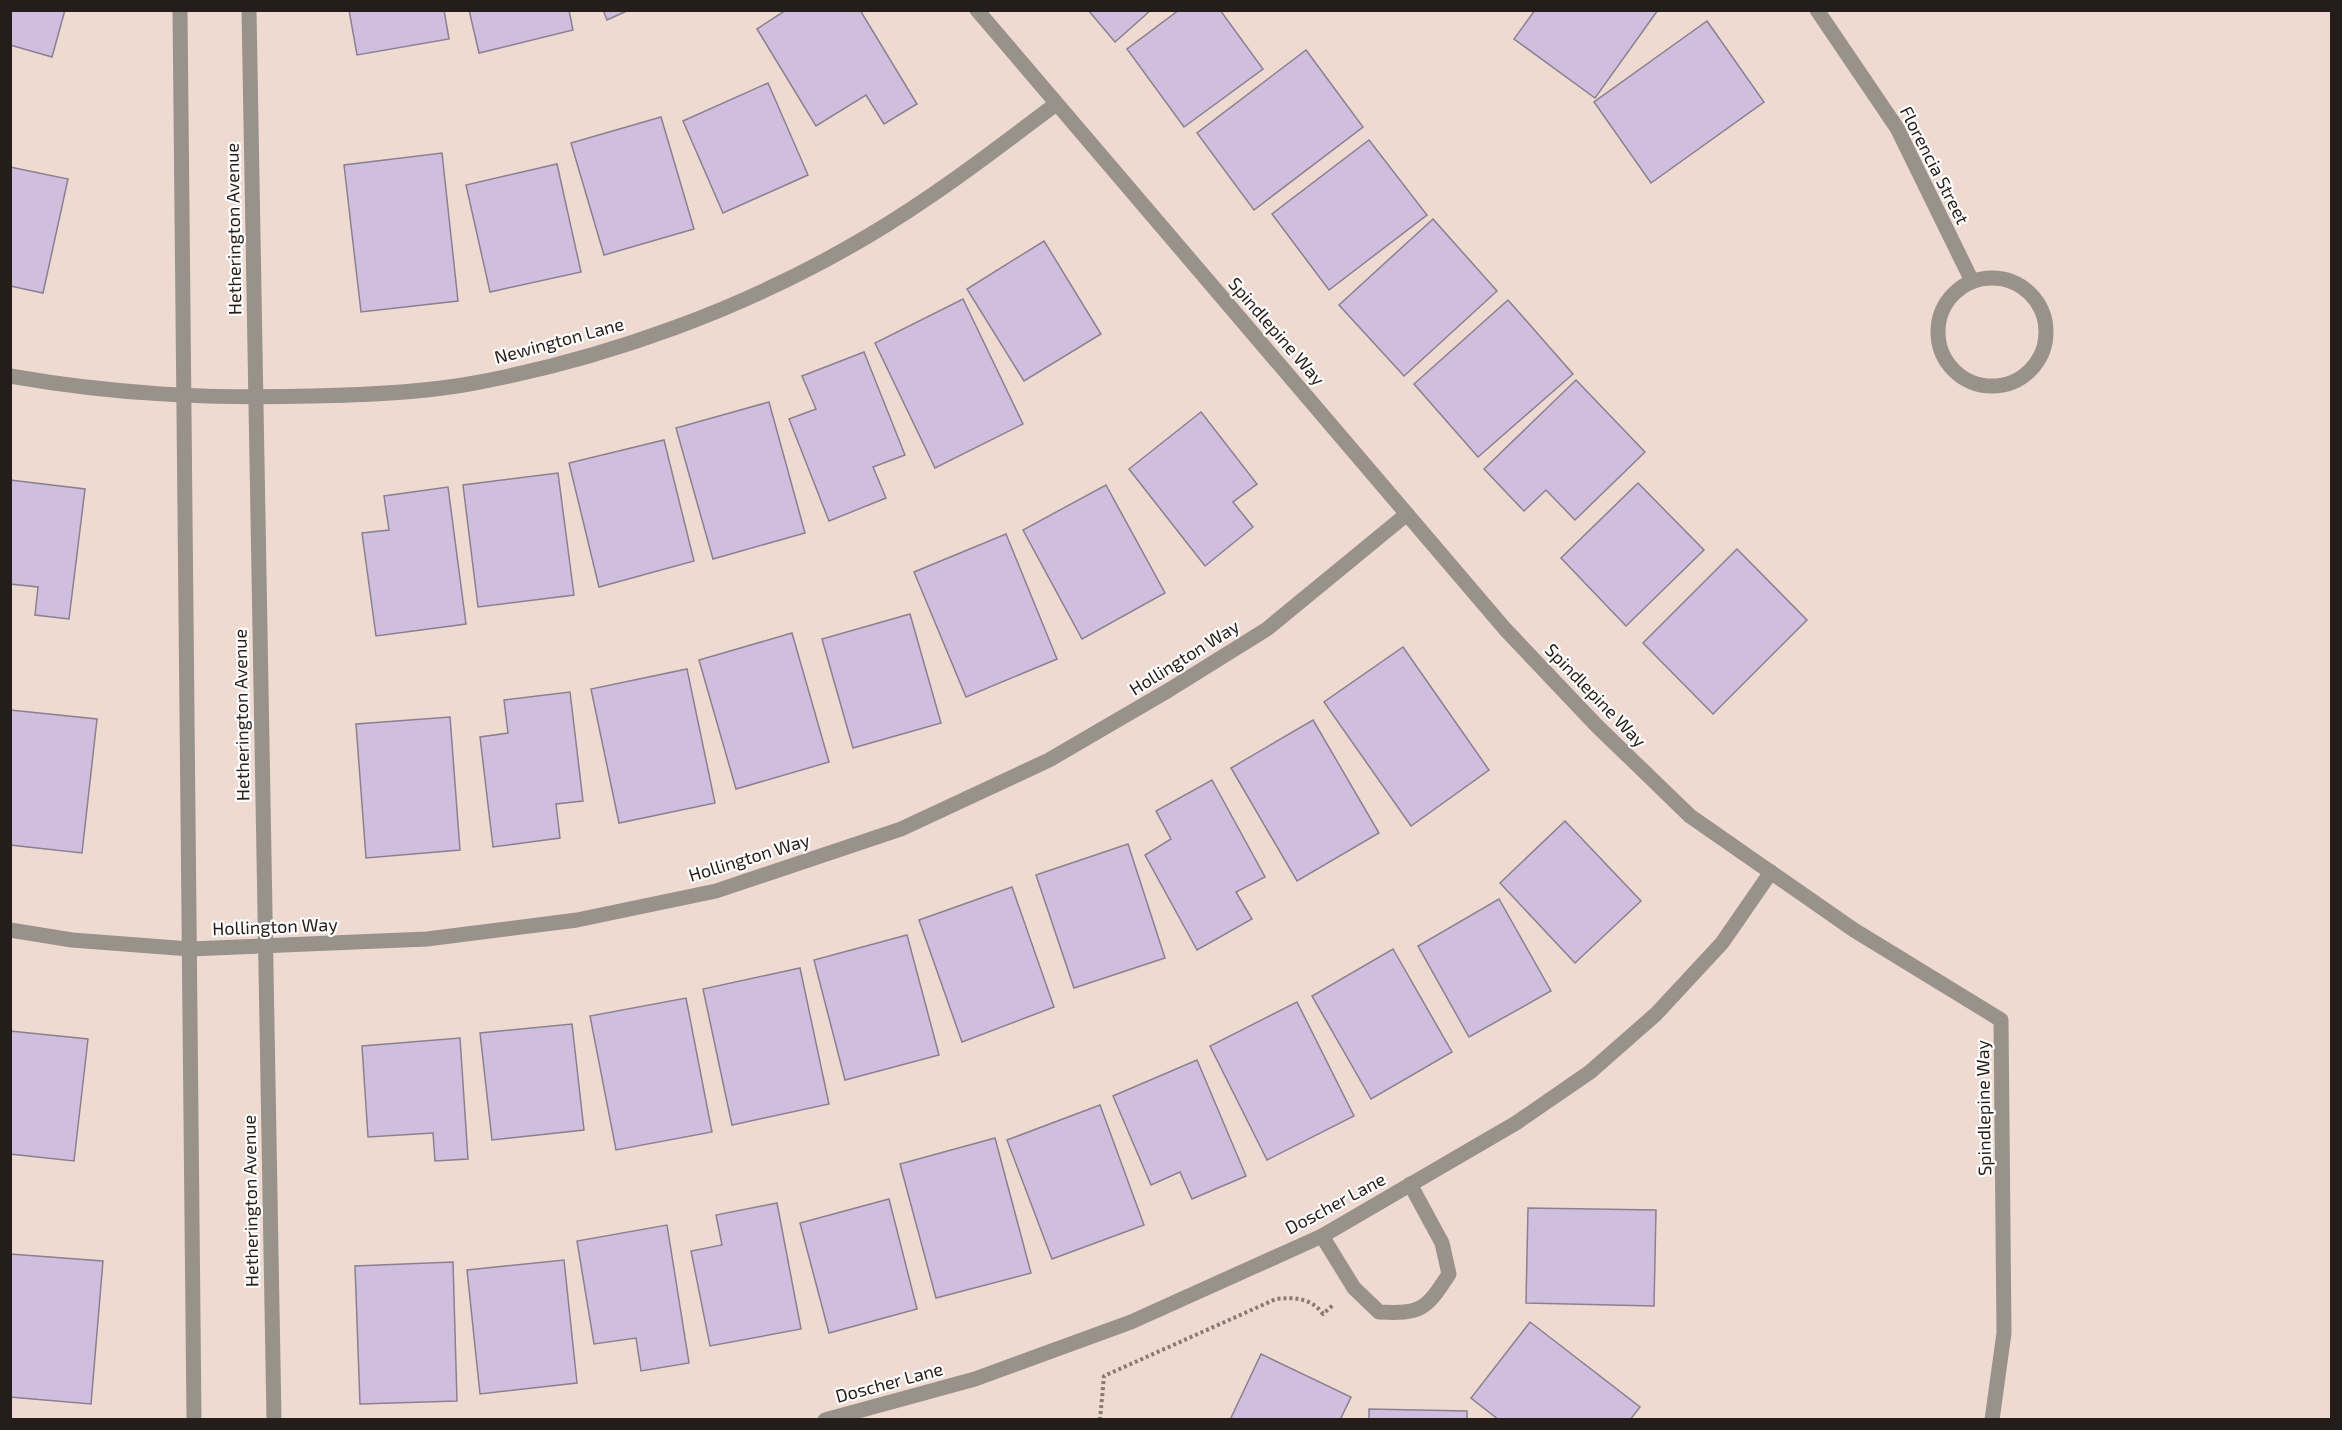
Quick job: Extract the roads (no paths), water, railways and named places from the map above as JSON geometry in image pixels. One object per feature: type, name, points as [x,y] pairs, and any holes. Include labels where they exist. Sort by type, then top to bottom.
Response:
[{"type":"street","points":[[180,10],[194,1419]]},
{"type":"street","name":"Hetherington Avenue","points":[[249,10],[274,1419]]},
{"type":"street","name":"Spindlepine Way","points":[[977,10],[1505,629],[1597,726],[1690,816],[1854,930],[2001,1020],[2004,1333],[1992,1419]]},
{"type":"street","name":"Florencia Street","points":[[1817,10],[1897,128],[1972,281]]},
{"type":"street","name":"Newington Lane","points":[[10,376],[82,389],[184,396],[364,395],[468,384],[581,358],[671,328],[770,288],[867,237],[968,171],[1056,104]]},
{"type":"street","points":[[1993,277],[2013,281],[2031,293],[2043,311],[2047,332],[2043,353],[2030,371],[2012,382],[1992,386],[1971,382],[1953,370],[1941,352],[1938,331],[1942,310],[1954,292],[1972,281],[1993,277]]},
{"type":"street","name":"Hollington Way","points":[[10,930],[72,940],[190,949],[427,939],[577,920],[716,891],[901,829],[1049,760],[1169,690],[1267,629],[1407,514]]},
{"type":"street","name":"Doscher Lane","points":[[825,1419],[975,1379],[1131,1323],[1322,1236],[1516,1123],[1590,1072],[1656,1014],[1722,943],[1771,872]]},
{"type":"street","points":[[1322,1236],[1354,1288],[1379,1312],[1410,1314],[1434,1299],[1449,1274],[1442,1243],[1410,1184]]}]
